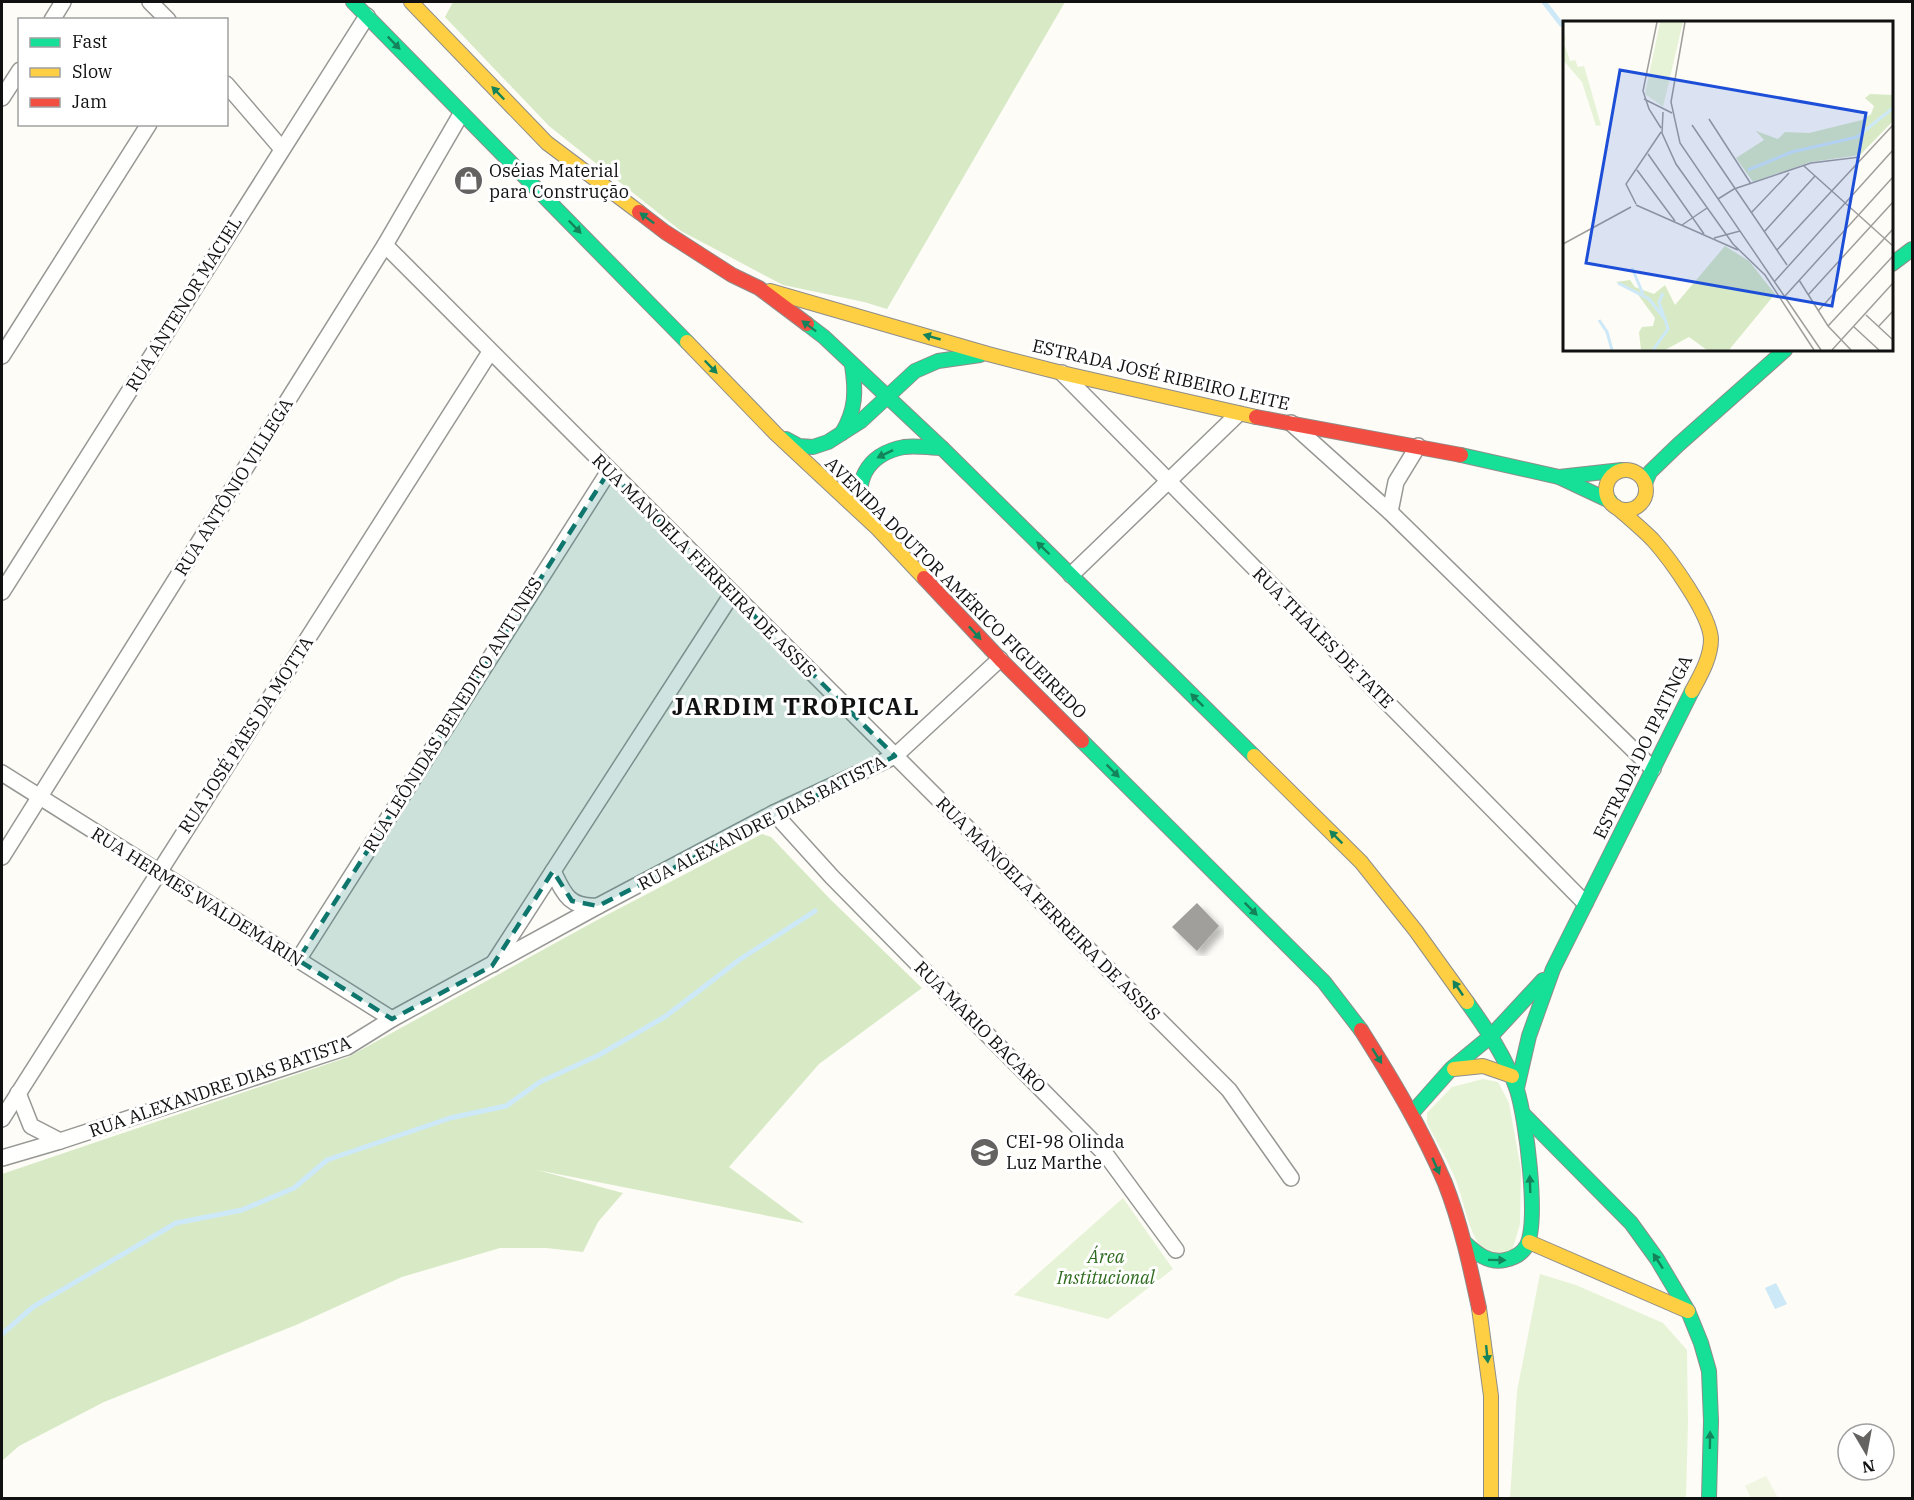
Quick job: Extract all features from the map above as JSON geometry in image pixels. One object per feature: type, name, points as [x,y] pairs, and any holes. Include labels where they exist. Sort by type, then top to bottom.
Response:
[{"type":"main road","name":"AVENIDA DOUTOR AMÉRICO FIGUEIREDO","points":[[353,2],[776,434],[878,529],[1000,659],[1324,982],[1361,1030],[1412,1113],[1445,1185],[1465,1243],[1483,1325],[1491,1396],[1491,1498]]},
{"type":"main road","points":[[411,2],[547,143],[665,232],[732,275],[759,288],[824,337],[942,448],[1361,862],[1415,928],[1491,1036],[1514,1082],[1524,1115],[1530,1171],[1532,1229],[1529,1242],[1521,1254],[1508,1260],[1492,1261],[1481,1257],[1465,1243]]},
{"type":"main road","points":[[1893,263],[1912,249]]},
{"type":"main road","name":"ESTRADA JOSÉ RIBEIRO LEITE","points":[[759,288],[1062,373],[1238,414],[1418,446],[1559,477],[1612,504]]},
{"type":"main road","name":"ESTRADA JOSÉ RIBEIRO LEITE","points":[[1646,489],[1650,472],[1784,351]]},
{"type":"main road","points":[[776,434],[800,447],[821,446],[838,438],[861,422],[915,371],[925,365],[942,360],[988,354]]},
{"type":"main road","points":[[838,438],[850,421],[856,402],[852,365]]},
{"type":"main road","name":"ESTRADA JOSÉ RIBEIRO LEITE","points":[[1559,477],[1624,470],[1643,464],[1678,445]]},
{"type":"main road","points":[[878,529],[866,514],[861,498],[860,486],[865,470],[883,454],[898,448],[914,446],[942,448]]},
{"type":"main road","points":[[1624,470],[1637,473],[1646,489],[1643,501],[1634,508],[1621,509],[1612,504],[1607,496],[1611,476],[1624,470]]},
{"type":"main road","name":"ESTRADA DO IPATINGA","points":[[1646,489],[1645,509],[1656,544]]},
{"type":"main road","name":"ESTRADA DO IPATINGA","points":[[1514,1082],[1553,969],[1704,668],[1711,649],[1710,632],[1704,615],[1656,544],[1612,504]]},
{"type":"main road","name":"ESTRADA DO IPATINGA","points":[[1491,1036],[1553,969]]},
{"type":"main road","points":[[1412,1113],[1451,1069],[1491,1036]]},
{"type":"main road","points":[[1451,1069],[1486,1065],[1514,1082]]},
{"type":"main road","points":[[1524,1115],[1631,1223],[1657,1259],[1688,1311],[1709,1371],[1711,1421],[1709,1498]]},
{"type":"main road","points":[[1529,1242],[1688,1311]]},
{"type":"street","points":[[53,18],[63,2]]},
{"type":"street","points":[[150,2],[166,18]]},
{"type":"street","name":"RUA ANTENOR MACIEL","points":[[2,592],[367,16]]},
{"type":"street","points":[[2,98],[18,73]]},
{"type":"street","points":[[228,86],[282,149]]},
{"type":"street","name":"RUA ANTÔNIO VILLEGA","points":[[2,857],[385,245],[461,114]]},
{"type":"street","points":[[2,356],[148,126]]},
{"type":"street","name":"RUA MANOELA FERREIRA DE ASSIS","points":[[385,245],[1229,1090],[1291,1178]]},
{"type":"street","name":"RUA JOSÉ PAES DA MOTTA","points":[[2,1119],[490,352]]},
{"type":"street","name":"RUA THALES DE TATE","points":[[1062,373],[1585,903]]},
{"type":"street","points":[[1071,575],[1238,414]]},
{"type":"street","points":[[1290,423],[1390,512],[1653,769]]},
{"type":"street","points":[[1390,512],[1396,482],[1418,446]]},
{"type":"street","name":"RUA LEÔNIDAS BENEDITO ANTUNES","points":[[298,960],[609,471]]},
{"type":"street","points":[[492,966],[732,594]]},
{"type":"street","name":"RUA ALEXANDRE DIAS BATISTA","points":[[2,1158],[347,1047],[392,1019],[598,906],[774,813],[895,756],[1000,659]]},
{"type":"street","name":"RUA HERMES WALDEMARIN","points":[[2,773],[392,1019]]},
{"type":"street","name":"RUA MARIO BACARO","points":[[774,813],[831,877],[1107,1156],[1176,1250]]},
{"type":"street","points":[[553,871],[562,891],[572,901],[584,907],[598,906]]},
{"type":"street","points":[[18,1093],[31,1126],[60,1141]]},
{"type":"highlighted area","points":[[609,471],[895,756],[598,906],[572,901],[553,871],[492,966],[392,1019],[298,960]]},
{"type":"green space","points":[[453,2],[1065,2],[887,309],[783,285],[681,231],[549,126],[445,17]]},
{"type":"green space","points":[[762,834],[771,837],[831,900],[922,988],[819,1064],[729,1167],[804,1223],[537,1170],[623,1193],[598,1222],[583,1252],[546,1248],[500,1248],[402,1277],[296,1325],[104,1402],[19,1446],[2,1461],[2,1174],[348,1057],[599,919]]},
{"type":"green space","points":[[1483,1079],[1498,1082],[1509,1103],[1521,1170],[1520,1224],[1512,1251],[1488,1256],[1476,1238],[1455,1178],[1427,1123],[1427,1113],[1452,1087]]},
{"type":"green space","name":"Área Institucional","points":[[1123,1198],[1173,1269],[1108,1319],[1014,1295]]},
{"type":"green space","points":[[1540,1274],[1576,1285],[1663,1323],[1687,1350],[1686,1498],[1510,1498],[1517,1391]]},
{"type":"green space","points":[[1766,1476],[1778,1498],[1751,1498],[1745,1486]]},
{"type":"water","points":[[1776,1283],[1787,1304],[1775,1309],[1765,1288]]},
{"type":"building","points":[[1197,903],[1219,926],[1197,951],[1172,927]]},
{"type":"waterway","points":[[1544,2],[1561,24]]},
{"type":"waterway","points":[[2,1334],[33,1307],[176,1223],[242,1210],[294,1188],[327,1160],[450,1118],[506,1106],[540,1082],[599,1055],[666,1016],[739,960],[815,911]]},
{"type":"traffic: fast","points":[[353,2],[687,342]]},
{"type":"traffic: fast","points":[[1893,263],[1912,249]]},
{"type":"traffic: fast","points":[[807,324],[824,337],[942,448],[1254,756]]},
{"type":"traffic: fast","points":[[1645,483],[1650,472],[1678,445],[1784,351]]},
{"type":"traffic: fast","points":[[786,439],[799,446],[813,447],[828,442],[861,421],[915,371],[938,361],[980,355]]},
{"type":"traffic: fast","points":[[842,433],[847,425],[854,400],[852,365]]},
{"type":"traffic: fast","points":[[869,518],[861,494],[865,472],[871,464],[880,456],[904,447],[942,448]]},
{"type":"traffic: fast","points":[[1461,455],[1559,477],[1610,501]]},
{"type":"traffic: fast","points":[[1559,477],[1622,470]]},
{"type":"traffic: fast","points":[[1517,1088],[1529,1036],[1553,969],[1692,691]]},
{"type":"traffic: fast","points":[[1082,741],[1324,982],[1361,1030]]},
{"type":"traffic: fast","points":[[1412,1113],[1451,1069],[1491,1036],[1543,980]]},
{"type":"traffic: fast","points":[[1465,1243],[1488,1259],[1499,1261],[1512,1258],[1521,1253],[1527,1245],[1532,1214],[1530,1168],[1517,1090],[1502,1055],[1467,1002]]},
{"type":"traffic: fast","points":[[1524,1115],[1631,1223],[1657,1259],[1688,1311],[1709,1371],[1711,1421],[1709,1498]]},
{"type":"traffic: slow","points":[[411,2],[547,143],[639,212]]},
{"type":"traffic: slow","points":[[770,291],[988,354],[1256,417]]},
{"type":"traffic: slow","points":[[687,342],[776,434],[878,529],[924,578]]},
{"type":"traffic: slow","points":[[1626,470],[1634,471],[1640,476],[1645,482],[1646,490],[1645,498],[1640,504],[1634,509],[1626,510],[1618,509],[1612,504],[1607,498],[1606,490],[1607,482],[1612,476],[1618,471],[1626,470]]},
{"type":"traffic: slow","points":[[1615,506],[1653,540],[1679,573],[1697,602],[1709,628],[1711,646],[1705,666],[1692,691]]},
{"type":"traffic: slow","points":[[1254,756],[1361,862],[1416,931],[1467,1002]]},
{"type":"traffic: slow","points":[[1454,1069],[1483,1066],[1512,1076]]},
{"type":"traffic: slow","points":[[1529,1242],[1688,1311]]},
{"type":"traffic: slow","points":[[1479,1308],[1491,1396],[1491,1498]]},
{"type":"traffic: jam","points":[[639,212],[665,232],[732,275],[759,288],[807,324]]},
{"type":"traffic: jam","points":[[1256,417],[1461,455]]},
{"type":"traffic: jam","points":[[924,578],[1000,659],[1082,741]]},
{"type":"traffic: jam","points":[[1361,1030],[1427,1143],[1445,1183],[1469,1261],[1479,1308]]},
{"type":"place","name":"Oséias Material para Construção","points":[[468,181]]},
{"type":"place","name":"CEI-98 Olinda Luz Marthe","points":[[985,1152]]},
{"type":"district","name":"JARDIM TROPICAL","points":[[796,707]]}]
